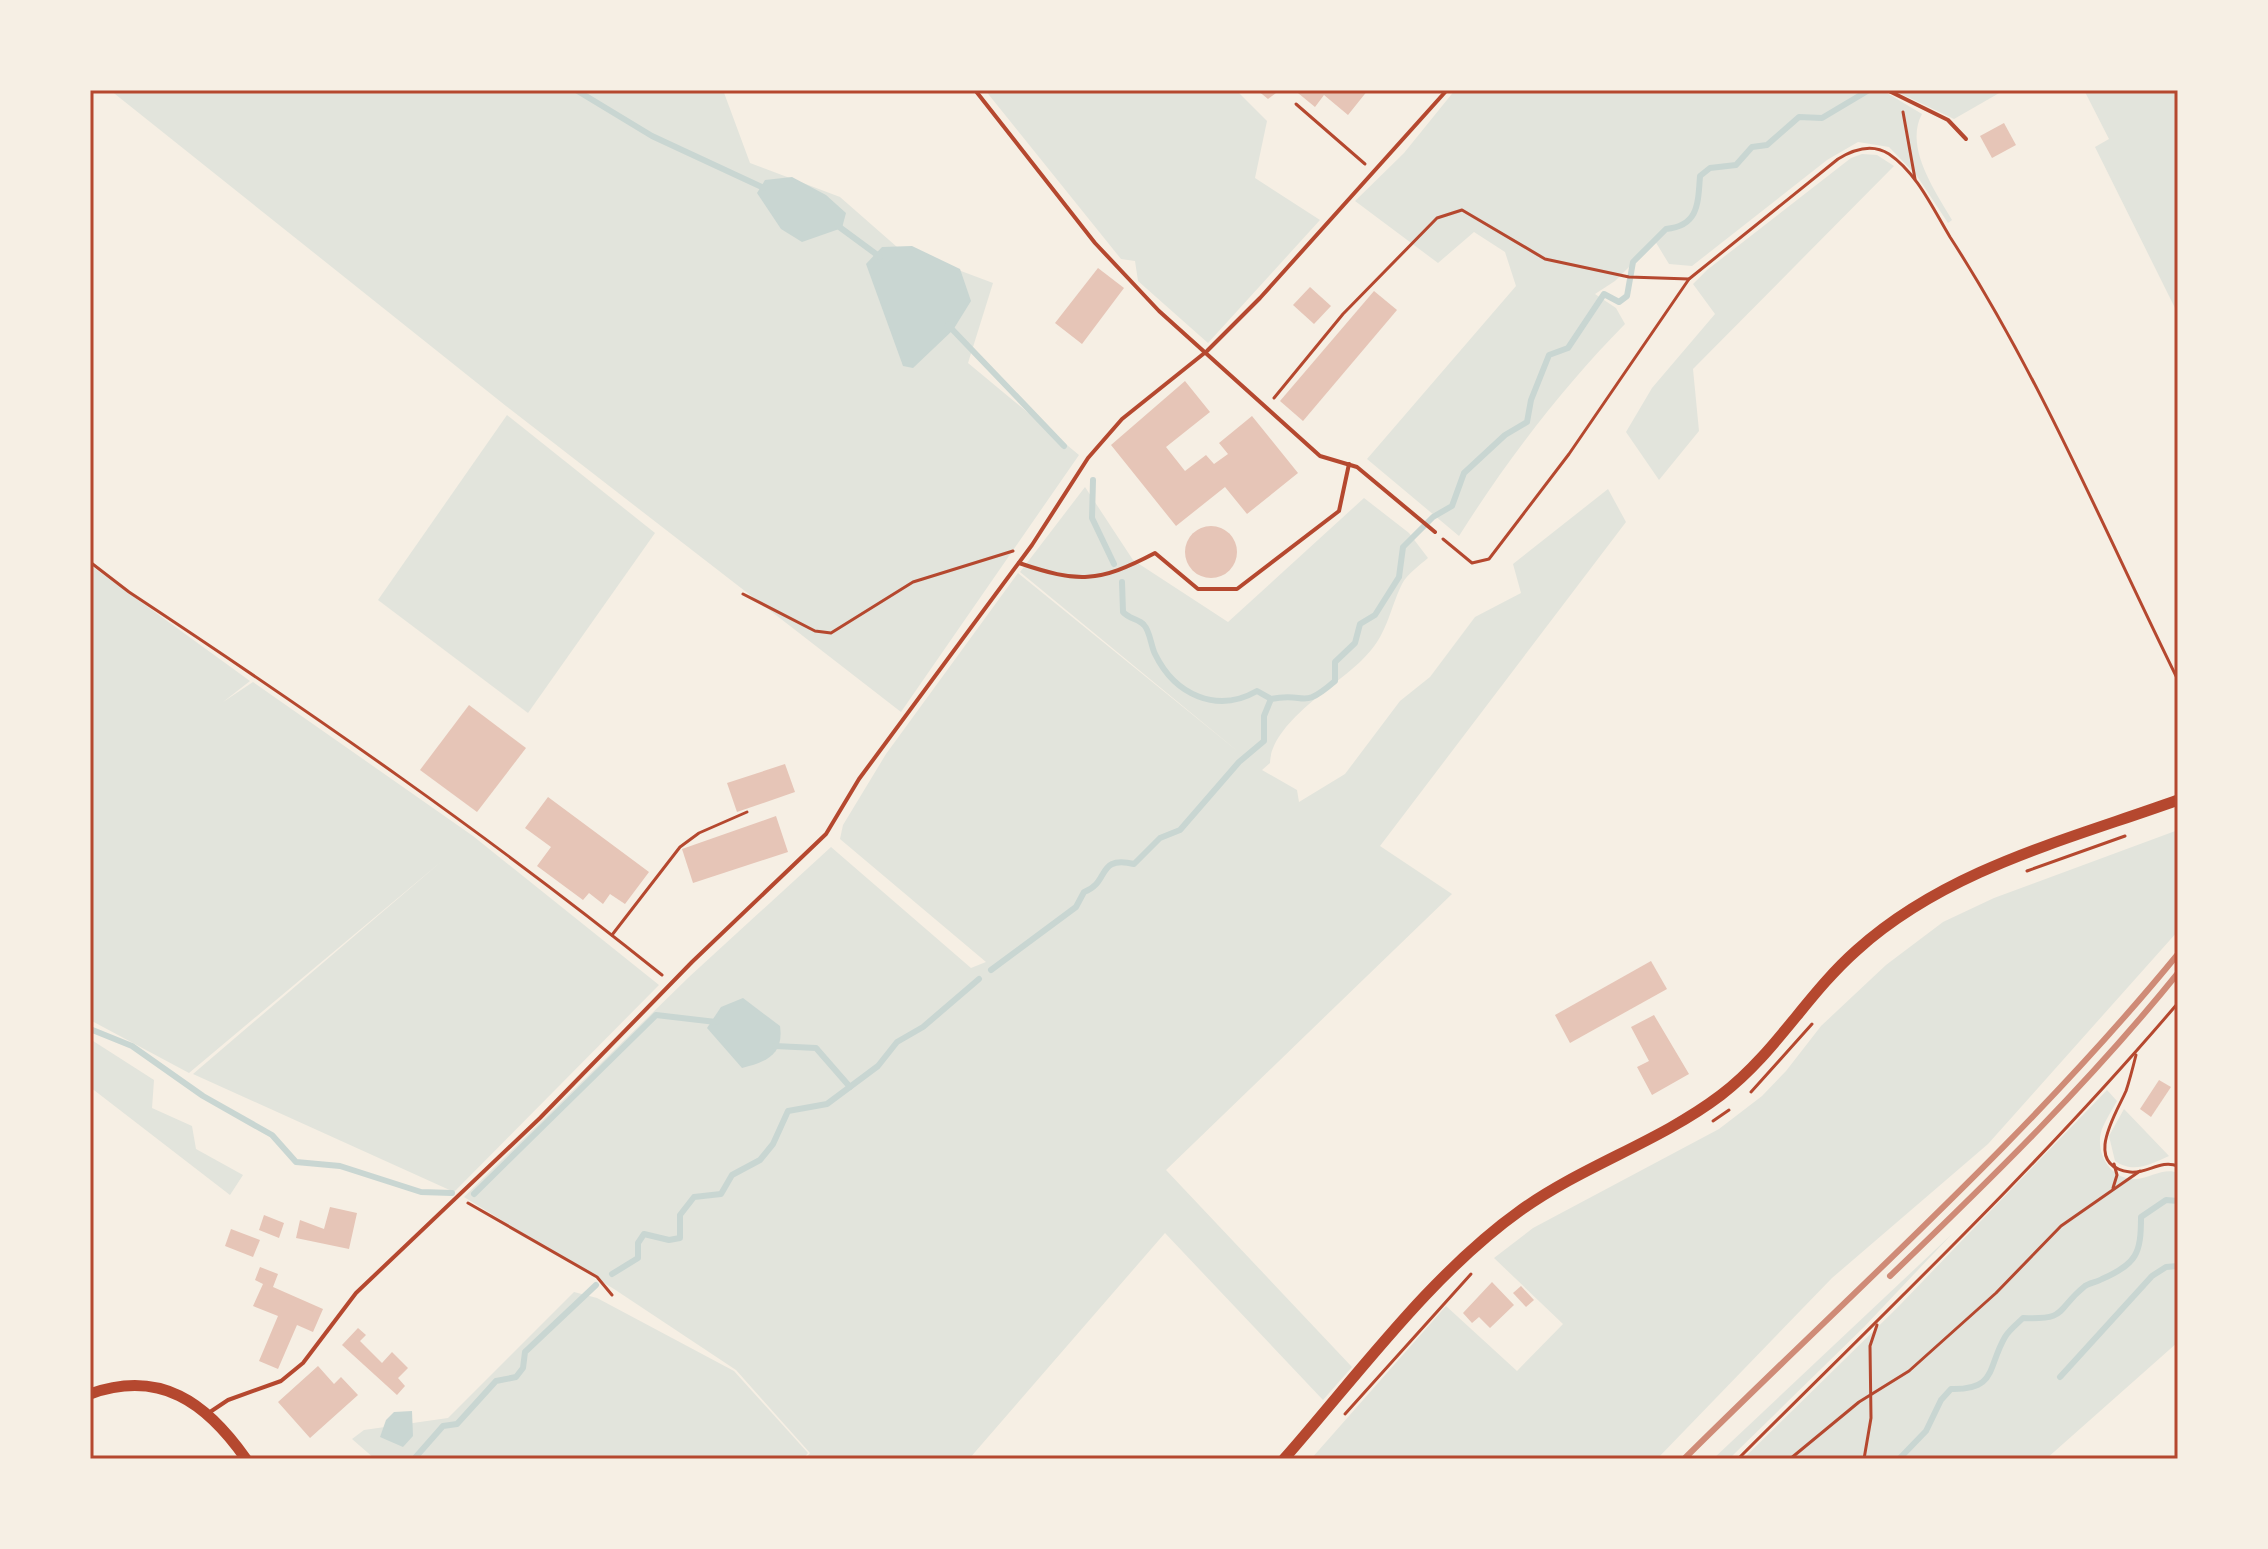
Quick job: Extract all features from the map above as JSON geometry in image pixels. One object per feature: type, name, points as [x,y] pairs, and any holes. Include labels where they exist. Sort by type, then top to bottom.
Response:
[{"type":"street","points":[[1284,1459],[1470,1251],[1537,1198],[1651,1138],[1719,1097],[1760,1062],[1845,961],[1905,911],[1981,870],[2178,800]]},
{"type":"street","points":[[90,1394],[116,1385],[142,1384],[194,1403],[208,1413],[246,1459]]},
{"type":"lane","points":[[975,90],[1095,243],[1159,311],[1320,456],[1357,467],[1435,532]]},
{"type":"lane","points":[[208,1413],[228,1400],[281,1381],[303,1363],[356,1293],[540,1118],[671,983],[826,834],[859,779],[1032,545],[1088,458],[1122,419],[1207,351],[1447,90]]},
{"type":"lane","points":[[1887,90],[1948,120],[1966,139]]},
{"type":"lane","points":[[1019,563],[1064,579],[1088,579],[1133,565],[1155,553],[1198,589],[1237,589],[1339,511],[1349,464]]},
{"type":"path","points":[[1898,97],[1911,140],[1915,181]]},
{"type":"path","points":[[1296,104],[1373,172]]},
{"type":"path","points":[[1435,532],[1472,563],[1489,559],[1569,454],[1689,279],[1726,246],[1854,150],[1867,148],[1885,152],[1915,181],[1987,296],[2178,680]]},
{"type":"path","points":[[1267,407],[1343,314],[1416,239],[1437,218],[1462,210],[1545,259],[1629,277],[1689,279]]},
{"type":"path","points":[[743,594],[815,631],[831,633],[913,582],[1032,545]]},
{"type":"path","points":[[90,562],[129,592],[386,764],[671,983]]},
{"type":"path","points":[[612,935],[680,847],[699,833],[747,812]]},
{"type":"path","points":[[2014,876],[2133,833]]},
{"type":"path","points":[[1738,1459],[1877,1324],[2137,1051],[2178,1003]]},
{"type":"path","points":[[1745,1097],[1781,1062],[1816,1019]]},
{"type":"path","points":[[2112,1190],[2117,1175],[2107,1152],[2104,1132],[2125,1091],[2137,1051]]},
{"type":"path","points":[[1704,1127],[1736,1104]]},
{"type":"path","points":[[2114,1164],[2129,1172],[2166,1163],[2178,1166]]},
{"type":"path","points":[[1790,1459],[1871,1393],[1909,1371],[1996,1293],[2061,1226],[2140,1171]]},
{"type":"path","points":[[457,1197],[597,1277],[612,1295]]},
{"type":"path","points":[[1335,1424],[1474,1270]]},
{"type":"path","points":[[1864,1459],[1871,1393],[1870,1346],[1877,1324]]},
{"type":"shaded area","points":[[110,90],[723,90],[750,163],[840,197],[897,247],[993,283],[968,363],[1079,455],[901,712],[506,406]]},
{"type":"shaded area","points":[[985,90],[1236,90],[1267,121],[1255,178],[1320,220],[1208,343],[1138,281],[1135,261],[1121,259]]},
{"type":"shaded area","points":[[1455,90],[1882,90],[1922,114],[1917,127],[1919,154],[1930,182],[1952,220],[1948,223],[1917,176],[1889,147],[1858,142],[1827,160],[1692,266],[1669,264],[1655,241],[1615,281],[1595,294],[1616,308],[1625,324],[1579,373],[1536,426],[1459,536],[1367,459],[1516,286],[1505,252],[1474,232],[1438,263],[1355,201],[1404,153]]},
{"type":"shaded area","points":[[1893,90],[2001,90],[2001,92],[1954,119]]},
{"type":"shaded area","points":[[2084,90],[2178,90],[2178,314],[2095,147],[2109,139]]},
{"type":"shaded area","points":[[1862,154],[1877,155],[1894,166],[1693,369],[1699,431],[1659,480],[1626,432],[1652,388],[1715,314],[1693,284],[1851,158]]},
{"type":"shaded area","points":[[792,177],[826,195],[846,213],[842,228],[802,242],[781,229],[757,193],[765,180]]},
{"type":"shaded area","points":[[912,246],[960,269],[971,301],[953,330],[913,368],[903,366],[866,264],[882,247]]},
{"type":"shaded area","points":[[507,415],[655,533],[528,713],[378,600]]},
{"type":"shaded area","points":[[1085,487],[1133,560],[1228,622],[1364,498],[1409,533],[1428,558],[1404,580],[1371,651],[1307,706],[1281,734],[1273,748],[1270,763],[1262,770],[1297,790],[1299,802],[1345,774],[1400,701],[1430,677],[1475,617],[1521,593],[1513,564],[1608,489],[1626,522],[1380,846],[1452,894],[1166,1170],[1352,1367],[1323,1400],[1165,1233],[969,1459],[805,1459],[810,1453],[736,1370],[614,1289],[464,1197],[689,977],[831,847],[971,968],[986,962],[840,839],[843,825],[886,754],[1018,573],[1241,754],[1020,572]]},
{"type":"shaded area","points":[[90,565],[250,681],[223,702],[253,682],[473,836],[659,985],[454,1192],[193,1074],[442,861],[189,1073],[90,1020]]},
{"type":"shaded area","points":[[2178,830],[2178,931],[1988,1144],[1832,1278],[1657,1459],[1311,1459],[1446,1306],[1517,1371],[1563,1324],[1494,1258],[1533,1228],[1719,1129],[1762,1096],[1821,1026],[1886,965],[1943,922],[1994,898]]},
{"type":"shaded area","points":[[743,998],[780,1026],[781,1036],[772,1055],[742,1068],[707,1028],[721,1007]]},
{"type":"shaded area","points":[[90,1039],[154,1080],[152,1108],[192,1126],[196,1149],[243,1175],[230,1195],[90,1087]]},
{"type":"shaded area","points":[[2107,1090],[2117,1101],[2100,1138],[2106,1163],[2127,1178],[2173,1171],[2178,1173],[2178,1342],[2046,1459],[1743,1459],[1897,1308]]},
{"type":"shaded area","points":[[2124,1109],[2169,1156],[2136,1167],[2115,1161],[2109,1136]]},
{"type":"shaded area","points":[[1952,1234],[1864,1327],[1729,1459],[1713,1459]]},
{"type":"shaded area","points":[[574,1292],[597,1298],[734,1371],[808,1453],[803,1459],[375,1459],[352,1439],[364,1430],[448,1418]]},
{"type":"shaded area","points":[[412,1411],[413,1436],[403,1447],[380,1437],[386,1420],[394,1412]]},
{"type":"building","points":[[1257,90],[1280,90],[1268,99]]},
{"type":"building","points":[[1300,90],[1368,90],[1348,115],[1324,95],[1315,107],[1298,93]]},
{"type":"building","points":[[2004,123],[2016,145],[1992,158],[1980,136]]},
{"type":"building","points":[[1098,268],[1124,288],[1082,344],[1055,323]]},
{"type":"building","points":[[1310,287],[1331,306],[1314,324],[1293,305]]},
{"type":"building","points":[[1374,291],[1397,310],[1303,421],[1280,401]]},
{"type":"building","points":[[1185,381],[1210,412],[1166,447],[1185,471],[1206,455],[1214,464],[1228,454],[1219,443],[1252,416],[1298,473],[1247,514],[1225,487],[1176,526],[1111,445]]},
{"type":"building","points":[[1211,526],[1229,534],[1237,552],[1229,570],[1211,578],[1193,570],[1185,552],[1193,534]]},
{"type":"building","points":[[469,705],[526,748],[477,812],[420,770]]},
{"type":"building","points":[[785,764],[795,792],[737,812],[727,783]]},
{"type":"building","points":[[548,797],[649,872],[625,904],[610,894],[603,904],[589,893],[583,900],[537,866],[551,847],[525,828]]},
{"type":"building","points":[[776,816],[788,852],[693,883],[682,849]]},
{"type":"building","points":[[1651,961],[1667,989],[1570,1043],[1555,1015]]},
{"type":"building","points":[[1654,1015],[1689,1074],[1652,1095],[1637,1067],[1649,1061],[1631,1027]]},
{"type":"building","points":[[2159,1080],[2171,1087],[2151,1117],[2140,1109]]},
{"type":"building","points":[[330,1207],[357,1213],[349,1249],[296,1238],[300,1220],[324,1229]]},
{"type":"building","points":[[264,1215],[284,1223],[279,1238],[259,1230]]},
{"type":"building","points":[[231,1229],[260,1240],[253,1257],[225,1246]]},
{"type":"building","points":[[260,1267],[278,1274],[273,1287],[323,1309],[313,1332],[297,1325],[278,1369],[259,1361],[278,1316],[253,1306],[263,1284],[255,1280]]},
{"type":"building","points":[[1492,1282],[1514,1305],[1490,1328],[1479,1317],[1472,1323],[1463,1313]]},
{"type":"building","points":[[1521,1286],[1534,1300],[1526,1307],[1513,1293]]},
{"type":"building","points":[[358,1328],[366,1335],[360,1341],[382,1363],[392,1352],[408,1368],[398,1378],[405,1386],[397,1395],[342,1345]]},
{"type":"building","points":[[318,1366],[334,1384],[341,1377],[358,1395],[310,1438],[278,1402]]},
{"type":"waterway","points":[[576,90],[652,136],[764,188]]},
{"type":"waterway","points":[[991,970],[1076,907],[1084,892],[1097,883],[1108,867],[1122,862],[1134,864],[1160,838],[1180,830],[1239,762],[1264,741],[1264,716],[1271,699],[1309,698],[1335,681],[1335,662],[1355,643],[1360,624],[1375,615],[1399,577],[1403,547],[1433,517],[1452,506],[1464,473],[1505,435],[1527,422],[1531,400],[1549,355],[1568,348],[1604,294],[1619,302],[1627,296],[1633,262],[1666,229],[1685,224],[1690,219],[1697,205],[1700,176],[1710,168],[1736,165],[1752,147],[1767,145],[1799,117],[1822,118],[1869,90]]},
{"type":"waterway","points":[[838,226],[880,257]]},
{"type":"waterway","points":[[948,325],[1064,446]]},
{"type":"waterway","points":[[1093,480],[1092,518],[1114,564]]},
{"type":"waterway","points":[[1122,582],[1123,612],[1144,625],[1163,668],[1186,690],[1212,700],[1227,701],[1257,691],[1271,699]]},
{"type":"waterway","points":[[612,1274],[638,1258],[638,1243],[644,1234],[669,1240],[680,1238],[680,1215],[694,1197],[721,1194],[732,1175],[760,1160],[773,1144],[788,1111],[827,1104],[878,1066],[897,1042],[923,1027],[979,979]]},
{"type":"waterway","points":[[474,1194],[656,1015],[716,1022]]},
{"type":"waterway","points":[[90,1029],[132,1046],[203,1096],[272,1135],[296,1162],[340,1166],[421,1192],[452,1193]]},
{"type":"waterway","points":[[775,1046],[816,1048],[850,1087]]},
{"type":"waterway","points":[[1899,1459],[1926,1431],[1941,1400],[1951,1389],[1976,1386],[1984,1381],[2011,1329],[2023,1318],[2055,1315],[2085,1286],[2123,1268],[2138,1248],[2141,1217],[2166,1200],[2178,1201]]},
{"type":"waterway","points":[[2060,1377],[2152,1276],[2166,1267],[2178,1266]]},
{"type":"waterway","points":[[414,1459],[443,1426],[457,1424],[496,1381],[516,1377],[523,1368],[525,1352],[596,1285]]},
{"type":"railway","points":[[1684,1459],[2000,1150],[2121,1021],[2178,954]]},
{"type":"railway","points":[[1890,1276],[2075,1091],[2178,973]]}]
